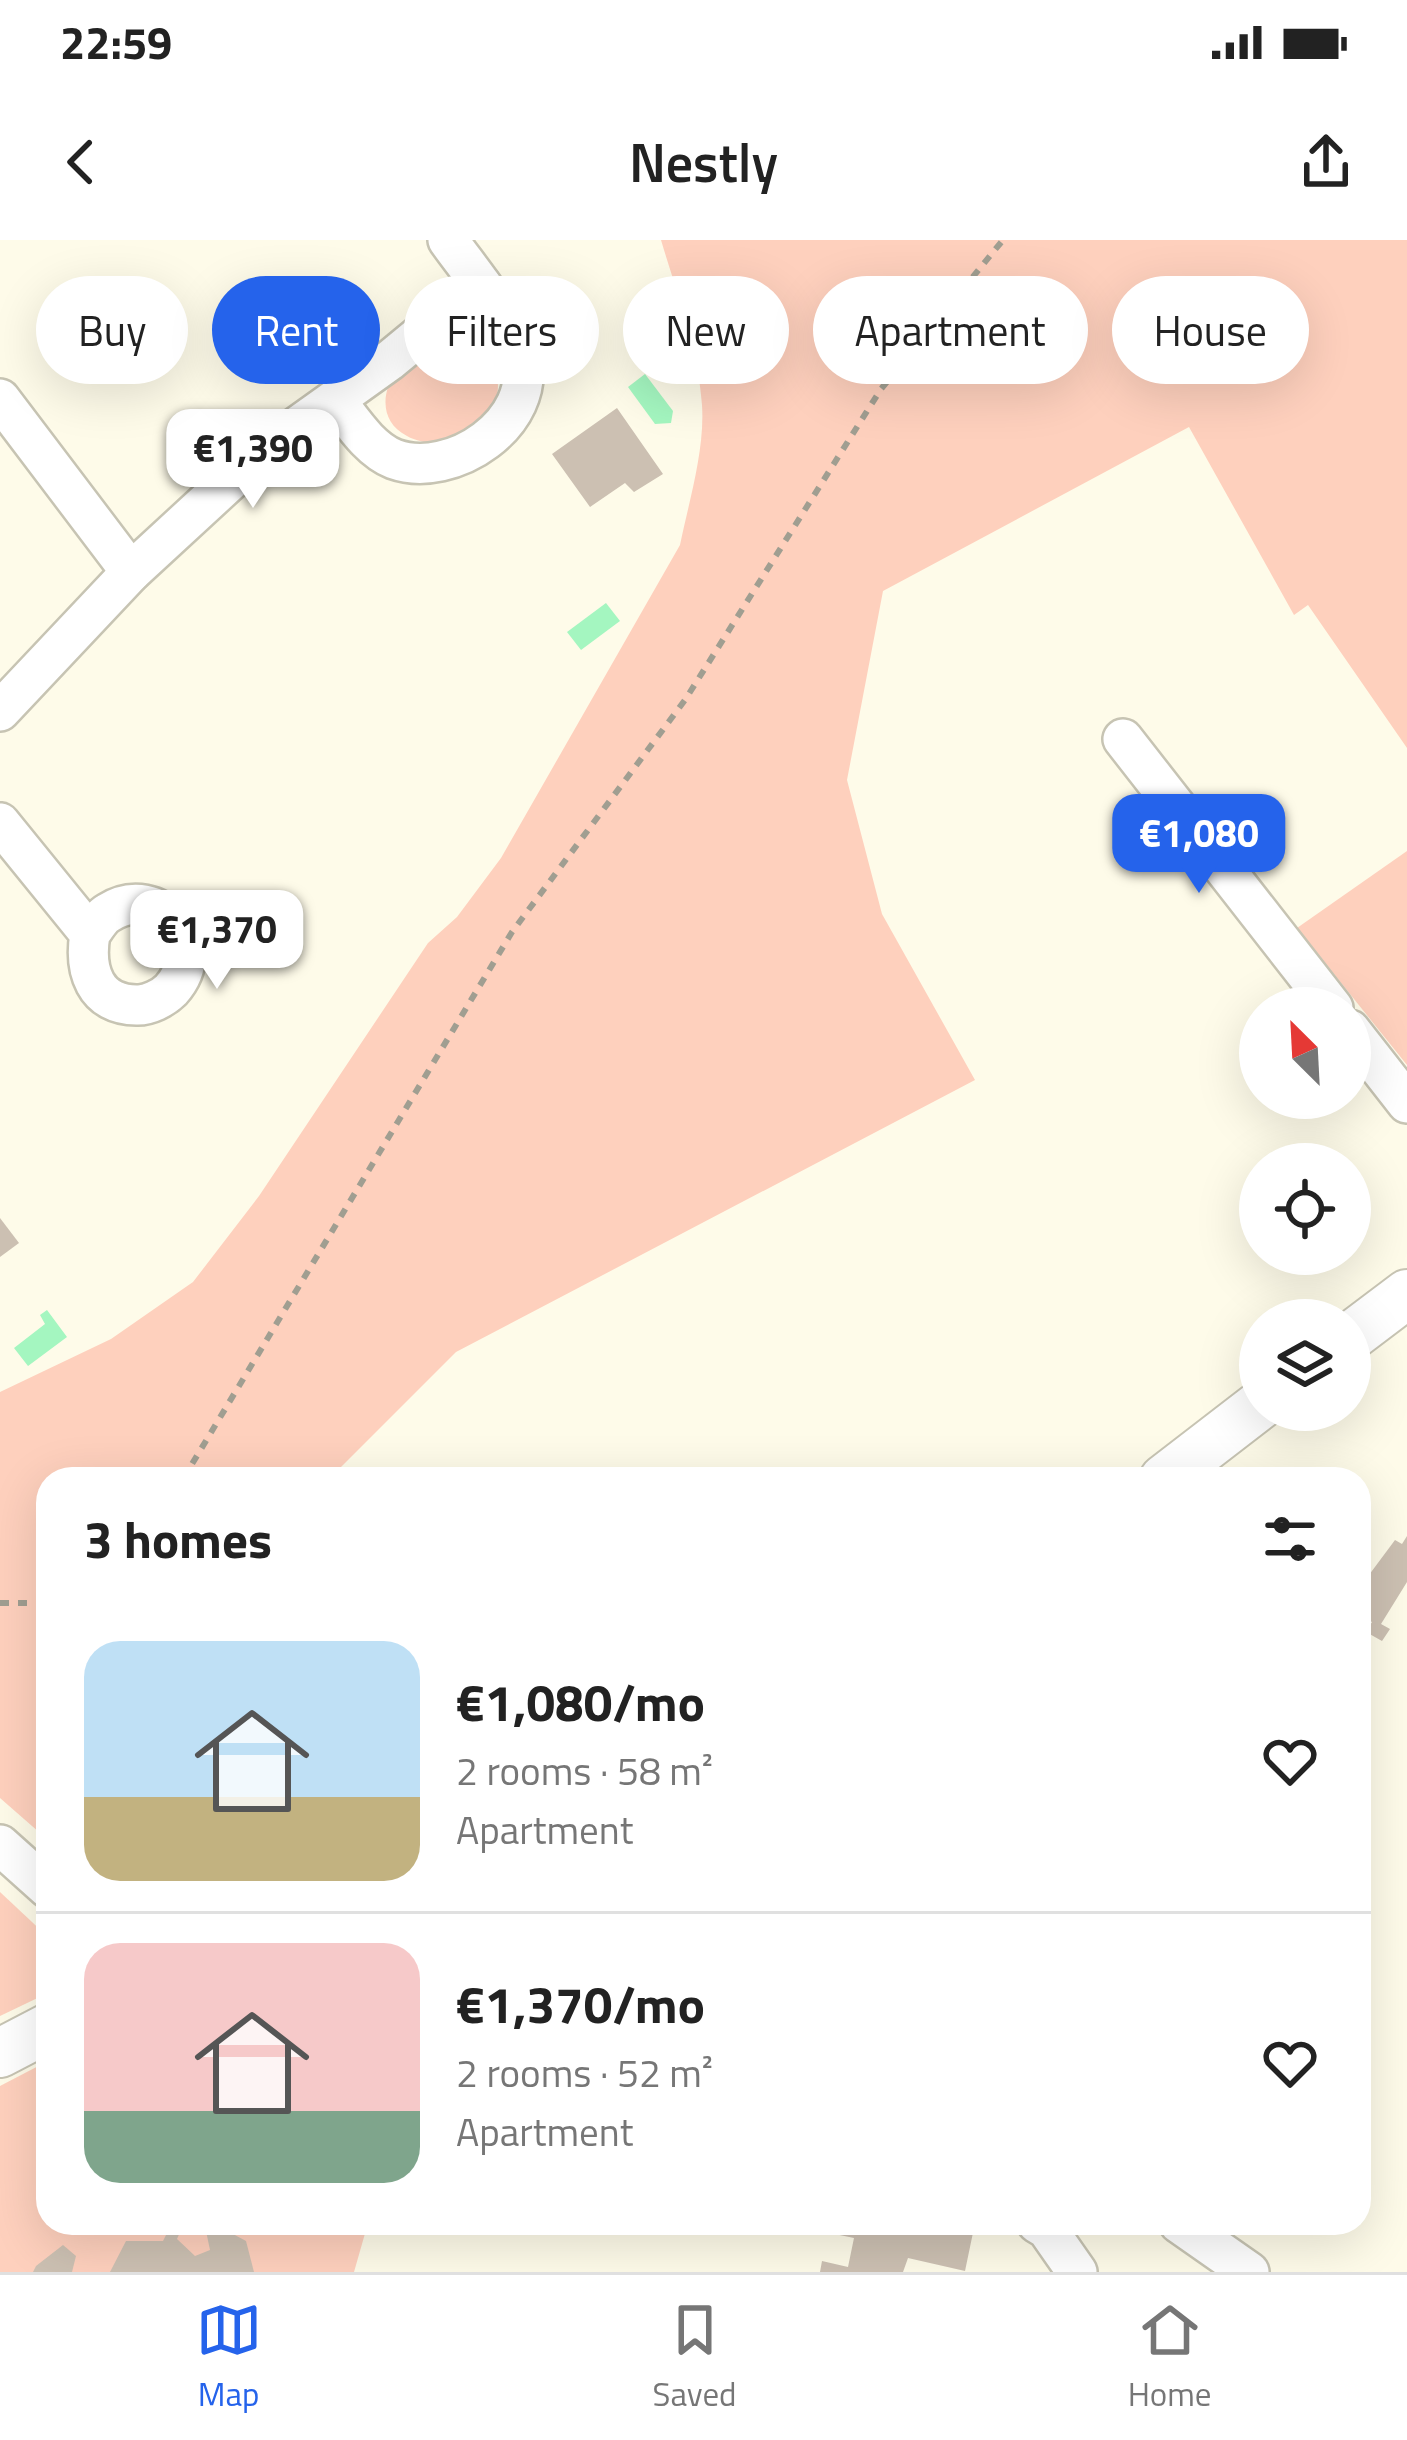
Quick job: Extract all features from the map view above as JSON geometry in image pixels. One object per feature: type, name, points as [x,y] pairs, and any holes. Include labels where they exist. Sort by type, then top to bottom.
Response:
[{"type":"street","points":[[448,240],[474,276]]},
{"type":"street","points":[[0,711],[131,572],[259,454],[404,346]]},
{"type":"street","points":[[336,400],[364,437],[389,458],[414,464],[448,459],[500,429],[517,406],[523,384]]},
{"type":"street","points":[[0,399],[131,572]]},
{"type":"street","points":[[1123,739],[1318,987]]},
{"type":"street","points":[[0,823],[90,934]]},
{"type":"street","points":[[1371,1057],[1407,1103]]},
{"type":"street","points":[[1371,1321],[1407,1294]]},
{"type":"street","points":[[1180,1467],[1239,1421]]},
{"type":"street","points":[[0,1845],[36,1877]]},
{"type":"street","points":[[0,2053],[36,2034]]},
{"type":"street","points":[[1051,2235],[1077,2272]]},
{"type":"street","points":[[1196,2235],[1249,2272]]},
{"type":"path","points":[[190,1467],[512,932],[685,700],[881,388],[1003,240]]},
{"type":"path","points":[[0,1603],[36,1604]]},
{"type":"shaded area","points":[[661,240],[1407,240],[1407,748],[1308,605],[1294,615],[1189,427],[883,591],[847,780],[882,914],[975,1080],[456,1352],[341,1467],[36,1467],[36,1830],[0,1798],[0,1392],[111,1339],[193,1282],[259,1196],[428,943],[457,917],[501,858],[680,545],[699,457],[700,384],[789,384],[789,276],[672,276]]},
{"type":"shaded area","points":[[404,362],[404,384],[498,384],[498,391],[487,415],[476,425],[436,445],[410,438],[388,416],[387,391]]},
{"type":"shaded area","points":[[653,384],[673,411],[671,423],[655,424],[628,387]]},
{"type":"shaded area","points":[[606,603],[620,621],[581,650],[567,632]]},
{"type":"shaded area","points":[[1407,851],[1407,1065],[1371,1020],[1371,987],[1344,987],[1297,928]]},
{"type":"shaded area","points":[[47,1310],[67,1337],[28,1366],[14,1348],[45,1324],[40,1315]]},
{"type":"shaded area","points":[[0,1892],[36,1926],[36,1999],[0,2016]]},
{"type":"shaded area","points":[[36,2067],[36,2235],[365,2235],[354,2272],[0,2272],[0,2086]]},
{"type":"building","points":[[617,408],[663,474],[634,492],[625,483],[590,507],[552,454]]},
{"type":"building","points":[[0,1218],[19,1243],[0,1257]]},
{"type":"building","points":[[1407,1536],[1407,1582],[1381,1624],[1390,1629],[1382,1641],[1371,1635],[1371,1572],[1395,1540],[1402,1544]]},
{"type":"building","points":[[166,2235],[179,2235],[177,2239],[195,2256],[210,2250],[207,2235],[235,2235],[246,2241],[254,2272],[110,2272],[126,2241],[163,2241]]},
{"type":"building","points":[[840,2235],[972,2235],[965,2271],[908,2258],[903,2272],[820,2272],[822,2261],[848,2267],[854,2238]]},
{"type":"building","points":[[63,2245],[76,2256],[72,2272],[33,2272],[36,2266]]}]
